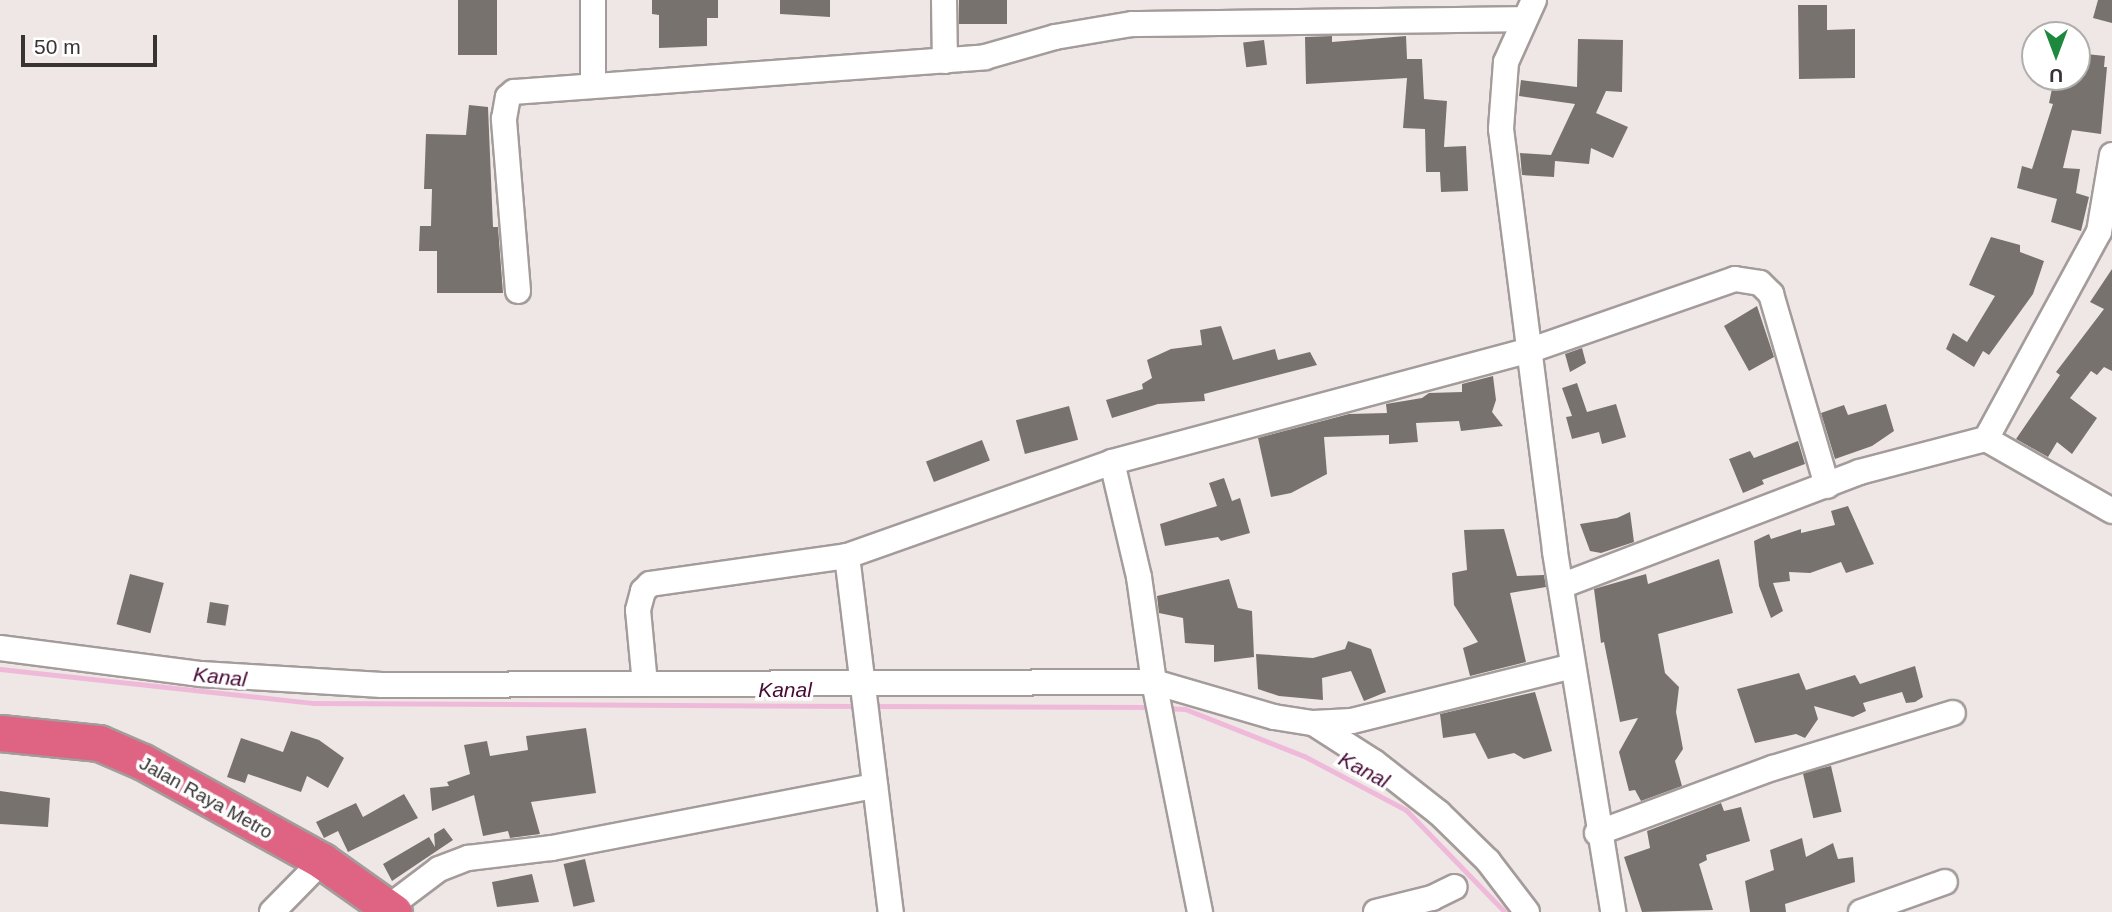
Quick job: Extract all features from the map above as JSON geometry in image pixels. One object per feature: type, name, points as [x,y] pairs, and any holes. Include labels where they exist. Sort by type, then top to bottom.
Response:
[{"type":"highway","points":[[0,715],[83,728],[99,743]]},
{"type":"highway","name":"Jalan Raya Metro","points":[[0,733],[99,743],[143,762],[322,861],[387,910]]},
{"type":"street","points":[[593,0],[593,83]]},
{"type":"street","points":[[944,0],[945,61]]},
{"type":"street","points":[[518,291],[504,119],[508,97],[528,88],[945,61],[1012,52],[1055,37],[1132,24],[1268,10],[1528,9],[1506,62],[1501,129],[1572,666],[1597,833],[1613,912]]},
{"type":"street","points":[[1986,439],[2106,232],[2112,155]]},
{"type":"street","points":[[645,684],[638,610],[643,591],[650,584],[847,556],[1112,462],[1531,350],[1735,279],[1760,283],[1780,315],[1827,486]]},
{"type":"street","points":[[1561,586],[1859,472],[1986,439],[2112,511]]},
{"type":"street","points":[[1112,462],[1139,577],[1156,690],[1200,912]]},
{"type":"street","points":[[847,556],[891,912]]},
{"type":"street","points":[[0,648],[201,674],[382,685],[645,684],[864,701],[1156,690],[1274,717],[1313,723],[1352,721],[1572,666]]},
{"type":"street","points":[[1597,833],[1773,768],[1953,713]]},
{"type":"street","points":[[1313,723],[1374,762],[1438,813],[1488,862],[1527,912]]},
{"type":"street","points":[[387,910],[439,869],[468,858],[552,848],[875,786]]},
{"type":"street","points":[[272,912],[322,861]]},
{"type":"street","points":[[1861,912],[1945,882]]},
{"type":"street","points":[[1376,912],[1432,898],[1455,887]]},
{"type":"building","points":[[458,0],[497,0],[497,55],[458,55]]},
{"type":"building","points":[[652,0],[718,0],[718,18],[707,18],[707,46],[659,48],[659,15],[652,14]]},
{"type":"building","points":[[780,0],[830,0],[830,17],[780,14]]},
{"type":"building","points":[[959,0],[1007,0],[1007,24],[959,24]]},
{"type":"building","points":[[2098,0],[2112,0],[2112,23],[2093,18]]},
{"type":"building","points":[[1798,5],[1827,5],[1827,30],[1855,29],[1855,78],[1799,79]]},
{"type":"building","points":[[1332,36],[1332,42],[1406,36],[1407,59],[1422,59],[1424,99],[1447,101],[1444,147],[1466,146],[1468,191],[1441,192],[1440,172],[1426,172],[1425,129],[1403,128],[1407,78],[1306,84],[1305,37]]},
{"type":"building","points":[[1578,39],[1623,40],[1622,92],[1606,91],[1596,113],[1628,127],[1613,158],[1591,148],[1589,164],[1555,161],[1554,177],[1522,175],[1520,153],[1551,155],[1575,104],[1519,96],[1521,80],[1577,87]]},
{"type":"building","points":[[1264,40],[1267,65],[1246,67],[1243,43]]},
{"type":"building","points":[[2091,54],[2105,56],[2104,67],[2107,67],[2101,134],[2072,130],[2063,168],[2080,169],[2076,193],[2089,197],[2081,231],[2051,222],[2057,199],[2017,188],[2022,166],[2032,169],[2053,104],[2049,103],[2052,91],[2091,91]]},
{"type":"building","points":[[469,105],[488,107],[493,227],[498,227],[503,293],[437,293],[437,251],[419,251],[420,226],[431,226],[432,189],[424,189],[426,134],[466,135]]},
{"type":"building","points":[[1991,237],[2020,245],[2020,252],[2044,261],[2033,294],[1989,355],[1983,351],[1974,367],[1946,349],[1953,333],[1967,342],[1995,296],[1969,285]]},
{"type":"building","points":[[2112,269],[2112,371],[2104,367],[2097,375],[2091,371],[2070,398],[2097,418],[2072,454],[2057,442],[2048,457],[2016,439],[2060,375],[2056,372],[2104,309],[2090,302]]},
{"type":"building","points":[[1757,306],[1774,357],[1749,371],[1724,326]]},
{"type":"building","points":[[1221,326],[1233,360],[1275,349],[1278,360],[1310,352],[1317,365],[1204,394],[1205,401],[1158,404],[1112,418],[1106,400],[1143,389],[1142,384],[1152,378],[1147,360],[1171,349],[1202,345],[1200,330]]},
{"type":"building","points":[[1582,348],[1586,363],[1570,372],[1565,354]]},
{"type":"building","points":[[1493,376],[1496,400],[1492,412],[1503,426],[1461,431],[1459,421],[1416,423],[1418,442],[1389,444],[1389,435],[1324,437],[1327,474],[1291,493],[1271,497],[1258,438],[1349,414],[1387,413],[1386,404],[1422,398],[1429,393],[1462,392],[1462,384]]},
{"type":"building","points":[[1577,383],[1587,412],[1616,404],[1626,437],[1602,444],[1599,432],[1572,439],[1566,417],[1572,416],[1562,388]]},
{"type":"building","points":[[1886,404],[1894,431],[1872,446],[1835,459],[1821,413],[1844,405],[1848,415]]},
{"type":"building","points":[[1069,406],[1078,440],[1025,454],[1016,420]]},
{"type":"building","points":[[982,440],[990,461],[934,482],[926,462]]},
{"type":"building","points":[[1798,441],[1805,464],[1762,480],[1764,484],[1743,493],[1729,459],[1750,451],[1754,458]]},
{"type":"building","points":[[1224,478],[1232,501],[1240,498],[1250,533],[1221,541],[1218,537],[1165,546],[1160,524],[1217,506],[1209,483]]},
{"type":"building","points":[[1848,506],[1874,564],[1846,573],[1841,562],[1810,573],[1789,572],[1790,581],[1773,583],[1783,611],[1771,618],[1759,586],[1754,541],[1769,534],[1771,539],[1801,529],[1801,533],[1835,525],[1831,511]]},
{"type":"building","points":[[1630,512],[1634,542],[1601,553],[1590,551],[1580,524],[1617,518]]},
{"type":"building","points":[[1504,529],[1517,576],[1544,575],[1546,587],[1510,593],[1526,662],[1470,676],[1463,648],[1478,642],[1454,605],[1452,573],[1467,570],[1464,530]]},
{"type":"building","points":[[1719,559],[1733,613],[1658,634],[1665,673],[1679,687],[1676,712],[1683,749],[1675,761],[1682,786],[1641,801],[1635,790],[1629,791],[1619,752],[1638,718],[1620,722],[1604,642],[1601,643],[1594,589],[1646,574],[1648,584]]},
{"type":"building","points":[[130,574],[164,583],[150,633],[117,624]]},
{"type":"building","points":[[1229,579],[1238,608],[1252,611],[1254,657],[1214,662],[1214,645],[1185,643],[1183,618],[1159,613],[1157,596]]},
{"type":"building","points":[[210,602],[229,605],[225,626],[207,623]]},
{"type":"building","points":[[1348,641],[1371,649],[1386,692],[1364,701],[1351,671],[1322,678],[1323,700],[1279,696],[1258,689],[1256,654],[1313,658],[1345,649]]},
{"type":"building","points":[[1915,666],[1923,697],[1906,703],[1902,692],[1863,703],[1866,711],[1853,717],[1814,706],[1818,719],[1805,738],[1796,734],[1755,743],[1737,689],[1799,673],[1806,690],[1855,675],[1860,684]]},
{"type":"building","points":[[1535,692],[1552,751],[1524,759],[1514,753],[1488,759],[1475,733],[1443,738],[1440,714]]},
{"type":"building","points":[[586,728],[596,793],[531,802],[540,834],[510,838],[508,831],[483,836],[474,795],[432,811],[430,788],[449,786],[447,782],[470,774],[464,745],[487,741],[490,756],[528,750],[526,736]]},
{"type":"building","points":[[291,731],[319,740],[344,758],[328,788],[307,776],[301,792],[248,774],[245,783],[227,777],[241,738],[283,752]]},
{"type":"building","points":[[1831,766],[1842,812],[1813,818],[1803,773]]},
{"type":"building","points":[[0,791],[50,798],[48,827],[0,824]]},
{"type":"building","points":[[404,794],[418,818],[348,852],[338,831],[324,838],[316,822],[356,803],[363,817]]},
{"type":"building","points":[[1721,803],[1724,811],[1741,807],[1750,841],[1706,855],[1707,860],[1699,864],[1713,910],[1642,912],[1624,857],[1650,848],[1647,831]]},
{"type":"building","points":[[444,828],[453,840],[392,881],[383,864],[429,837],[435,847],[434,834]]},
{"type":"building","points":[[1802,838],[1806,857],[1833,843],[1838,859],[1853,857],[1855,882],[1785,904],[1786,912],[1750,912],[1745,881],[1774,870],[1770,850]]},
{"type":"building","points":[[585,859],[595,902],[573,907],[564,864]]},
{"type":"building","points":[[532,874],[539,902],[497,907],[492,882]]},
{"type":"waterway","name":"Kanal","points":[[0,669],[314,703],[857,706]]},
{"type":"waterway","name":"Kanal","points":[[871,706],[1151,707]]},
{"type":"waterway","name":"Kanal","points":[[1164,708],[1185,709],[1304,756],[1406,810],[1505,912]]}]
